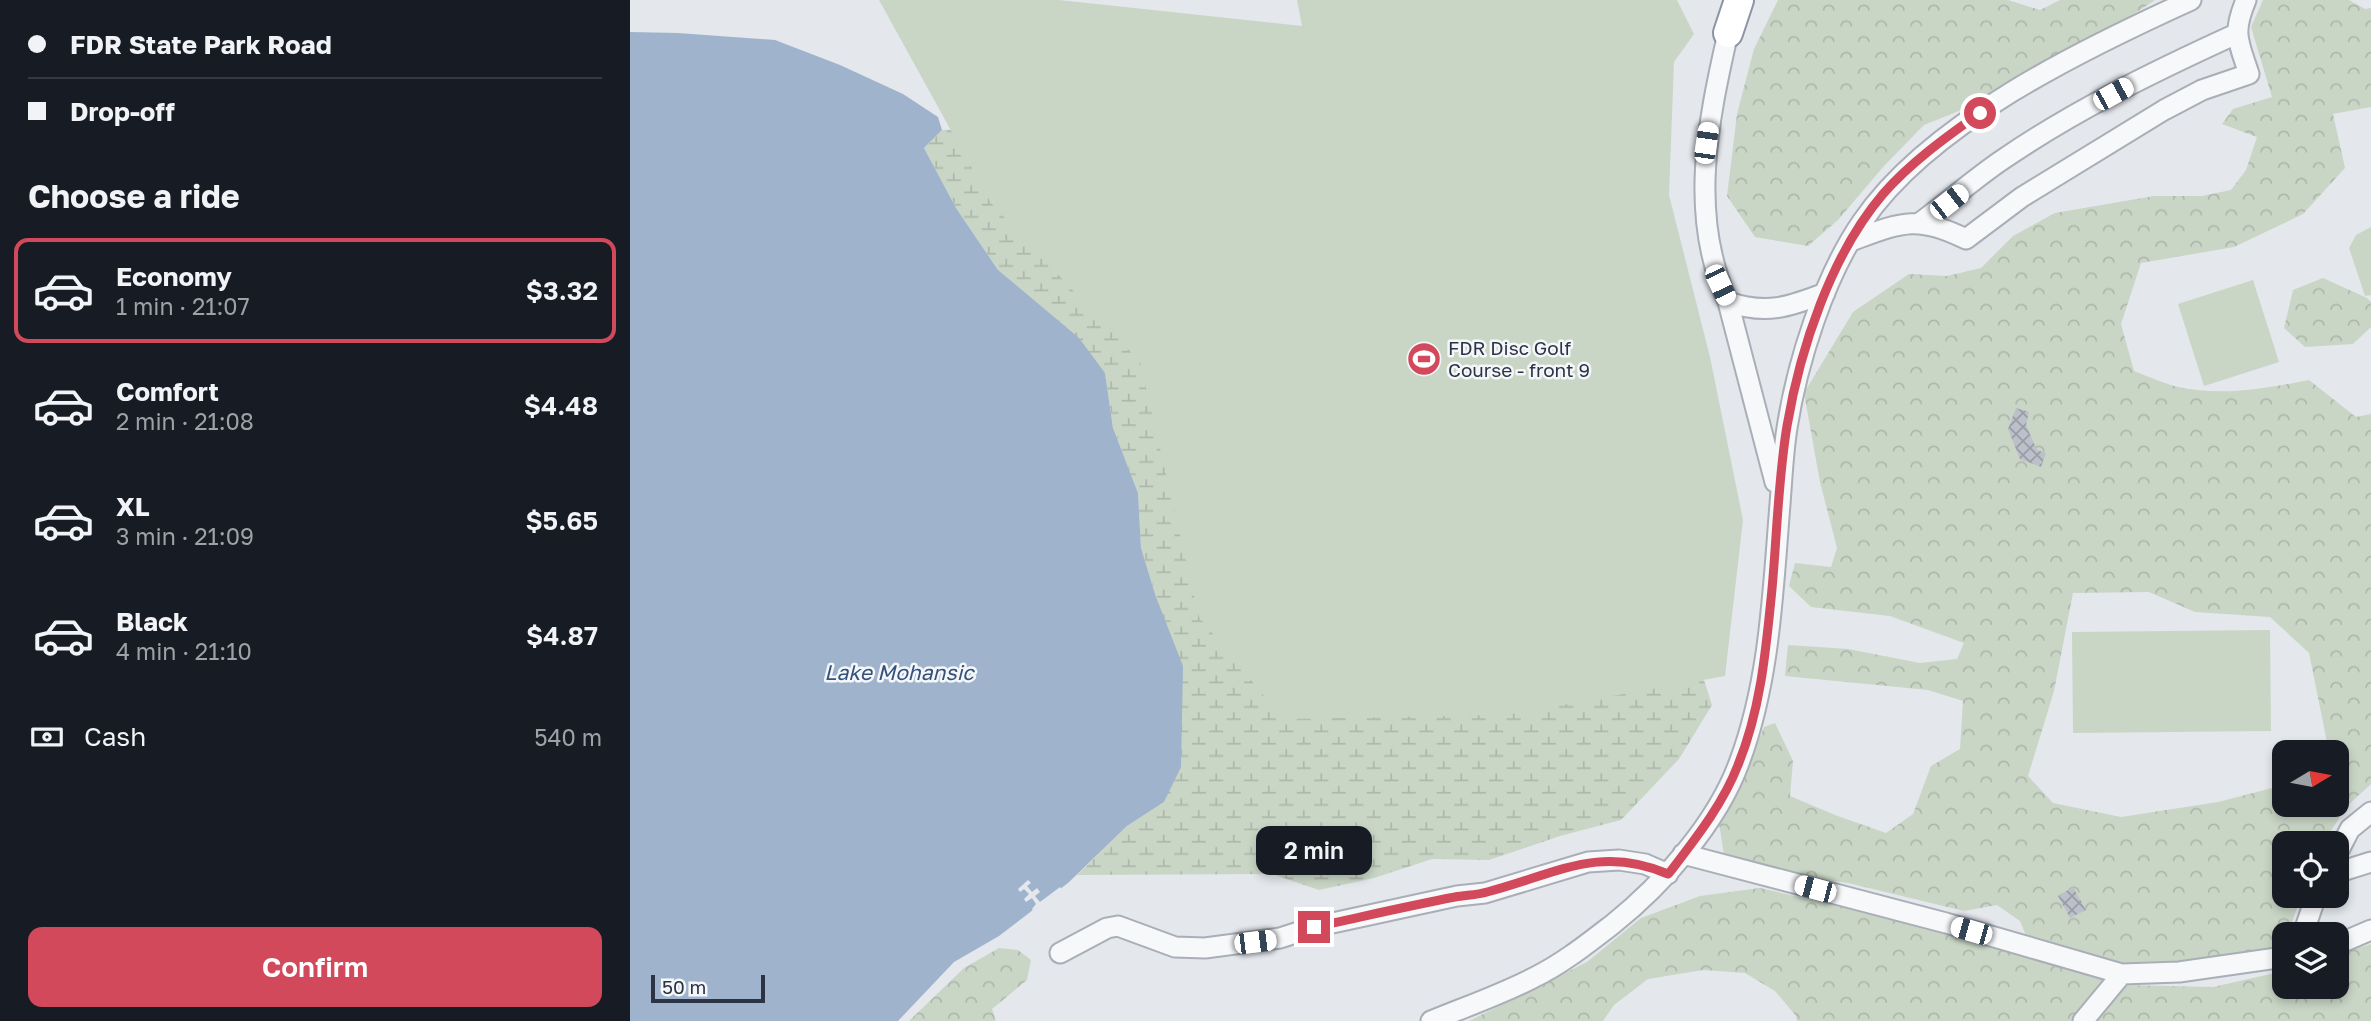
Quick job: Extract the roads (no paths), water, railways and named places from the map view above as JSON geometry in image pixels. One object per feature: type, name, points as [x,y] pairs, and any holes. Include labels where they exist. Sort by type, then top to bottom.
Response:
[{"type":"highway","points":[[1728,33],[1734,0]]},
{"type":"lane","points":[[1431,1021],[1533,979],[1572,956],[1628,912],[1668,874],[1709,820],[1738,766],[1753,720],[1764,669],[1787,424],[1798,378],[1825,293],[1861,223],[1907,169],[1998,100],[2190,0]]},
{"type":"lane","points":[[1851,241],[1898,224],[1921,222],[1966,239],[2022,197],[2164,110],[2202,90],[2249,74],[2238,13],[2150,73],[2075,114],[2001,161],[1921,222]]},
{"type":"lane","points":[[1728,33],[1711,109],[1704,174],[1707,223],[1713,260],[1728,302],[1780,504]]},
{"type":"lane","points":[[1884,193],[1898,224]]},
{"type":"lane","points":[[1728,302],[1747,308],[1775,309],[1825,293]]},
{"type":"lane","points":[[2349,831],[2371,812]]},
{"type":"lane","points":[[1683,854],[1946,923],[2122,974],[2179,972],[2272,959]]},
{"type":"lane","points":[[1060,953],[1107,928],[1118,926],[1175,947],[1205,948],[1280,938],[1314,927],[1457,896],[1485,893],[1588,862],[1619,860],[1645,864],[1668,874]]},
{"type":"lane","points":[[2349,869],[2371,862]]},
{"type":"lane","points":[[2349,939],[2371,930]]},
{"type":"lane","points":[[2083,1021],[2122,974]]},
{"type":"water","name":"Lake Mohansic","points":[[630,32],[775,40],[840,65],[903,94],[938,117],[942,130],[924,148],[956,208],[998,270],[1079,338],[1105,373],[1113,428],[1138,493],[1141,548],[1156,597],[1183,666],[1181,767],[1164,802],[1127,826],[1068,883],[999,936],[954,962],[898,1021],[630,1021]]},
{"type":"place","name":"FDR Disc Golf Course - front 9","points":[[1424,359]]}]
